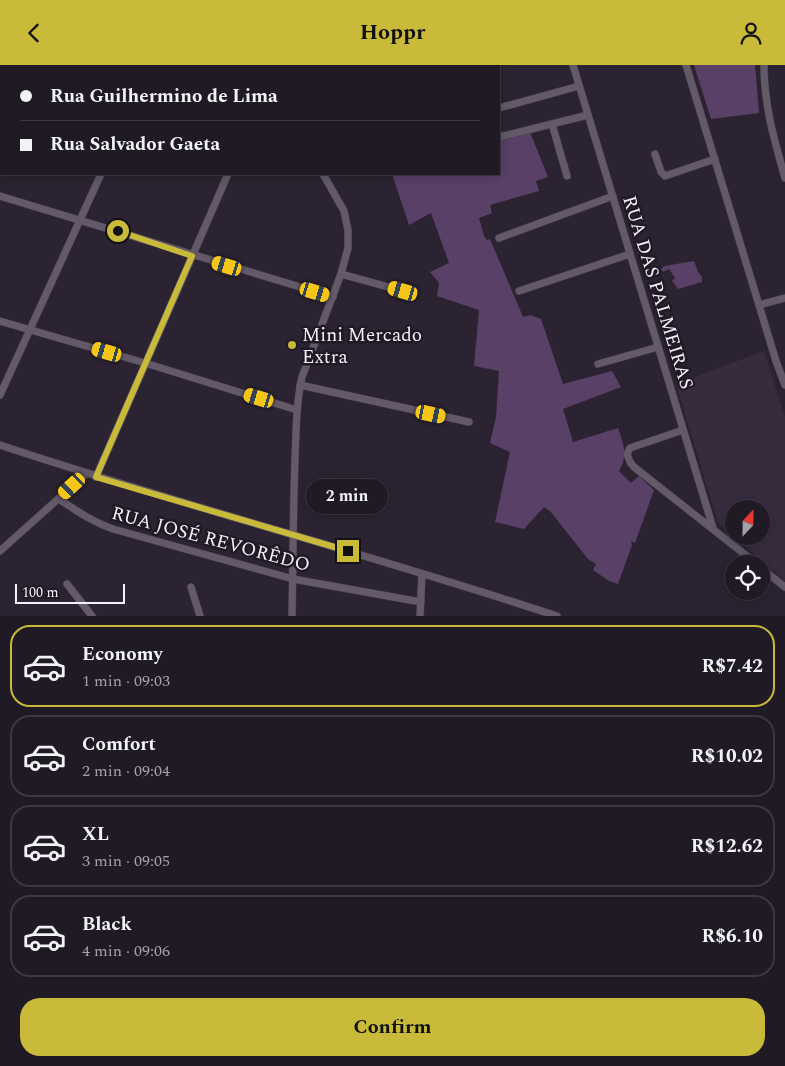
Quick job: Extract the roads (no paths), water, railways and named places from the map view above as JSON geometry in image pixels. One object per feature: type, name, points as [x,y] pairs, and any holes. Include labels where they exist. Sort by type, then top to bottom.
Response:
[{"type":"street","name":"RUA DAS PALMEIRAS","points":[[573,65],[713,528]]},
{"type":"street","points":[[686,65],[776,361],[785,385]]},
{"type":"street","points":[[764,65],[767,107],[785,177]]},
{"type":"street","points":[[500,108],[579,86]]},
{"type":"street","points":[[500,137],[588,115]]},
{"type":"street","points":[[552,124],[567,176]]},
{"type":"street","points":[[655,154],[661,172],[665,176],[715,159]]},
{"type":"street","points":[[0,395],[101,175]]},
{"type":"street","points":[[96,477],[228,175]]},
{"type":"street","points":[[292,616],[292,534],[297,410],[300,385],[333,297],[348,248],[348,230],[344,211],[324,175]]},
{"type":"street","points":[[0,196],[81,219],[192,256],[333,297]]},
{"type":"street","points":[[500,237],[613,197]]},
{"type":"street","points":[[518,291],[630,254]]},
{"type":"street","points":[[341,274],[403,291]]},
{"type":"street","points":[[759,305],[785,297]]},
{"type":"street","points":[[0,321],[297,410]]},
{"type":"street","points":[[598,365],[658,347]]},
{"type":"street","points":[[300,385],[469,422]]},
{"type":"street","points":[[683,430],[630,448],[626,454],[627,458],[634,467],[745,555]]},
{"type":"street","points":[[0,445],[96,477],[292,534],[557,616]]},
{"type":"street","points":[[0,551],[86,473]]},
{"type":"street","name":"RUA JOSÉ REVORÊDO","points":[[59,499],[96,524],[293,579],[421,602]]},
{"type":"street","points":[[420,616],[422,574]]},
{"type":"street","points":[[770,575],[785,587]]},
{"type":"street","points":[[67,584],[92,616]]},
{"type":"street","points":[[191,587],[200,616]]},
{"type":"place","name":"Mini Mercado Extra","points":[[292,345]]}]
